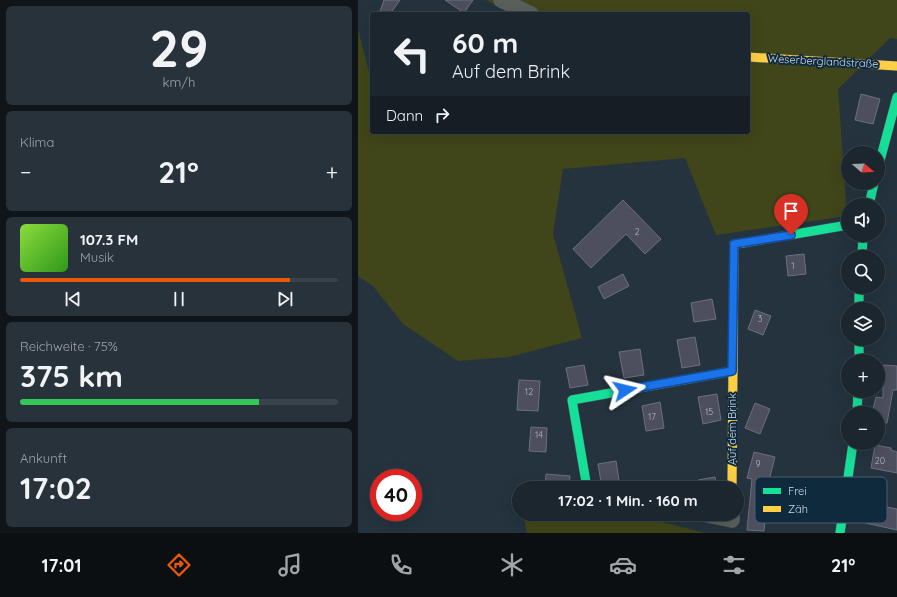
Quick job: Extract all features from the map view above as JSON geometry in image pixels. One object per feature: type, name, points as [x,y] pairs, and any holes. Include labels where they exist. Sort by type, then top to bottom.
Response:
[{"type":"street","points":[[501,0],[527,12]]},
{"type":"street","name":"Weserberglandstraße","points":[[750,57],[897,66]]},
{"type":"street","points":[[884,146],[897,97]]},
{"type":"street","name":"Auf dem Brink","points":[[732,481],[734,244],[841,226]]},
{"type":"street","points":[[586,481],[572,400],[732,371]]},
{"type":"street","points":[[848,477],[852,450]]},
{"type":"street","points":[[840,533],[841,523]]},
{"type":"green space","points":[[486,0],[897,0],[897,39],[890,38],[838,89],[842,146],[841,190],[845,190],[846,198],[841,198],[841,217],[716,235],[685,158],[563,169],[553,234],[582,338],[509,357],[458,361],[403,324],[373,286],[358,276],[358,29],[370,76],[370,134],[750,134],[750,12],[508,12]]},
{"type":"green space","points":[[524,521],[658,521],[705,533],[527,533]]},
{"type":"building","points":[[384,0],[400,0],[391,12],[380,12]]},
{"type":"building","points":[[445,0],[473,0],[465,12]]},
{"type":"building","points":[[861,94],[880,99],[873,124],[855,120]]},
{"type":"building","points":[[623,200],[661,239],[645,254],[626,234],[591,268],[573,249]]},
{"type":"building","points":[[804,254],[806,274],[788,276],[786,256]]},
{"type":"building","points":[[623,274],[629,286],[604,299],[598,287]]},
{"type":"building","points":[[712,299],[716,319],[694,322],[691,303]]},
{"type":"building","points":[[755,310],[771,316],[763,335],[748,329]]},
{"type":"building","points":[[695,337],[700,365],[682,368],[677,340]]},
{"type":"building","points":[[640,349],[644,375],[624,378],[619,352]]},
{"type":"building","points":[[584,365],[588,385],[570,388],[566,368]]},
{"type":"building","points":[[885,365],[897,366],[897,390],[893,390],[887,423],[885,423],[885,406],[874,406],[876,398],[885,398]]},
{"type":"building","points":[[519,380],[540,381],[538,411],[517,410]]},
{"type":"building","points":[[717,394],[721,420],[703,424],[698,397]]},
{"type":"building","points":[[660,402],[664,428],[646,431],[642,406]]},
{"type":"building","points":[[755,403],[770,409],[760,434],[745,428]]},
{"type":"building","points":[[531,427],[547,428],[546,452],[529,451]]},
{"type":"building","points":[[885,447],[891,448],[891,450],[897,452],[897,473],[871,468],[874,450],[885,450]]},
{"type":"building","points":[[754,452],[775,457],[770,477],[755,477],[755,523],[765,523],[764,531],[747,530],[752,479],[747,478]]},
{"type":"building","points":[[616,461],[619,481],[601,481],[598,464]]},
{"type":"building","points":[[546,474],[570,476],[570,481],[546,481]]},
{"type":"building","points":[[715,477],[716,481],[698,481]]},
{"type":"building","points":[[887,507],[897,509],[897,530],[866,523],[887,523]]},
{"type":"traffic: fast","points":[[884,146],[897,97]]},
{"type":"traffic: fast","points":[[871,198],[872,190]]},
{"type":"traffic: fast","points":[[743,243],[841,226]]},
{"type":"traffic: fast","points":[[862,250],[863,242]]},
{"type":"traffic: fast","points":[[859,294],[859,302]]},
{"type":"traffic: fast","points":[[859,346],[859,354]]},
{"type":"traffic: fast","points":[[586,481],[572,400],[733,371]]},
{"type":"traffic: fast","points":[[857,406],[858,398]]},
{"type":"traffic: fast","points":[[848,477],[852,450]]},
{"type":"traffic: fast","points":[[840,533],[841,523]]},
{"type":"traffic: slow","points":[[750,57],[897,66]]},
{"type":"traffic: slow","points":[[732,481],[734,244],[743,243]]},
{"type":"route","points":[[625,390],[732,371],[734,244],[791,235]]}]
